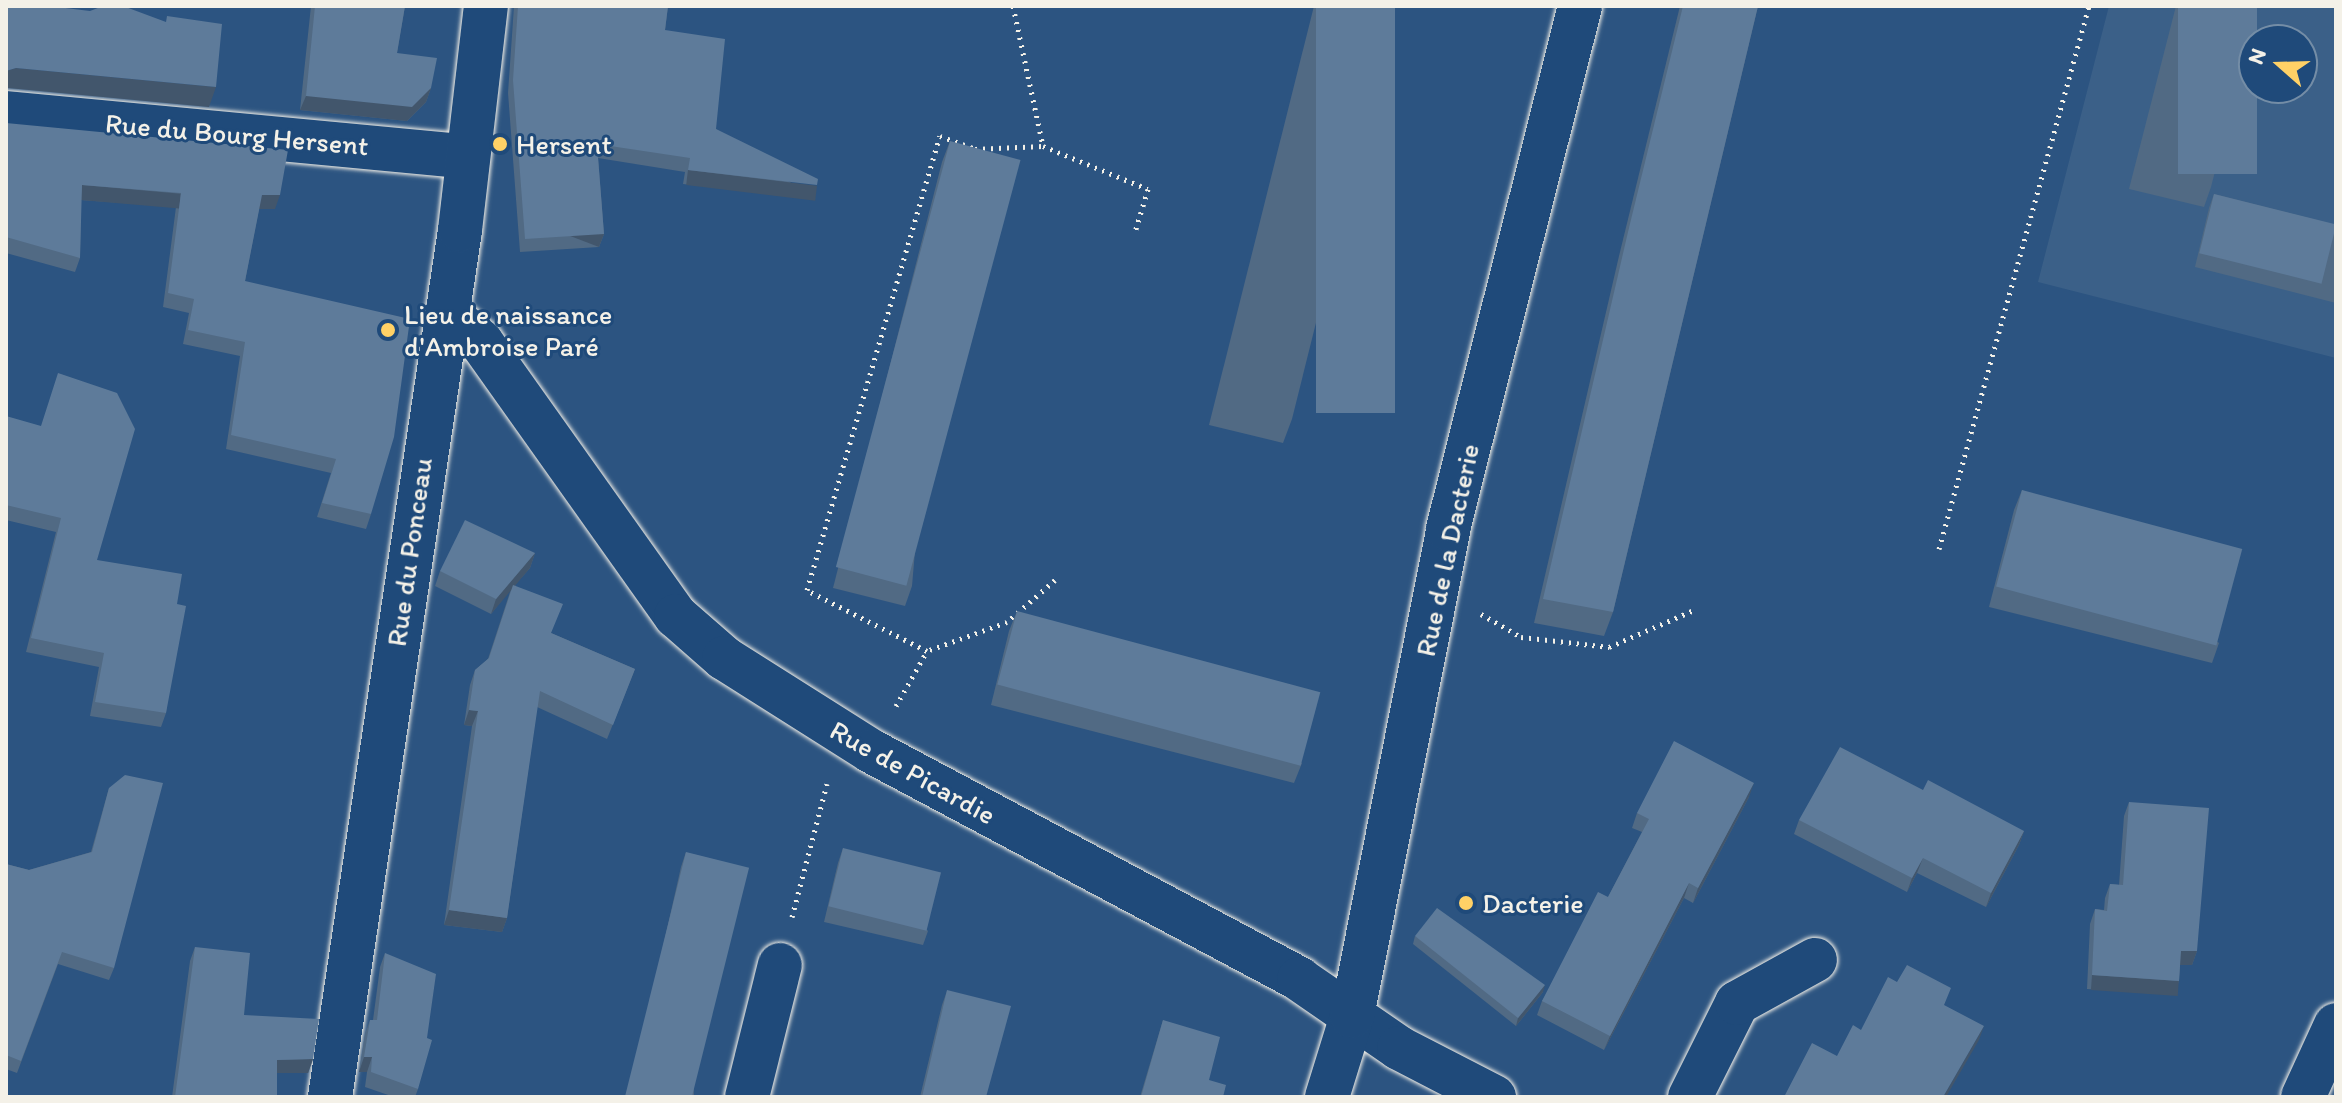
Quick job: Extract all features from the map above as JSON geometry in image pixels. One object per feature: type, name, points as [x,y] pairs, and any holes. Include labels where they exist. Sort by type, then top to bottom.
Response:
[{"type":"street","name":"Rue du Ponceau","points":[[330,1097],[447,313],[486,6]]},
{"type":"street","name":"Rue de la Dacterie","points":[[1327,1097],[1352,1016],[1448,529],[1580,6]]},
{"type":"street","name":"Rue du Bourg Hersent","points":[[6,113],[468,157]]},
{"type":"street","name":"Rue de Picardie","points":[[447,313],[481,342],[676,616],[724,658],[871,751],[1299,979],[1399,1048],[1494,1097]]},
{"type":"street","points":[[1690,1097],[1737,1003],[1815,960]]},
{"type":"street","points":[[747,1097],[780,965]]},
{"type":"street","points":[[2303,1097],[2333,1037]]},
{"type":"path","points":[[1013,6],[1043,146]]},
{"type":"path","points":[[1939,549],[2089,6]]},
{"type":"path","points":[[927,651],[807,590],[940,136],[975,149],[1043,146],[1148,189],[1135,232]]},
{"type":"path","points":[[891,716],[927,651],[1007,622],[1055,580]]},
{"type":"path","points":[[1472,609],[1521,637],[1609,647],[1694,610]]},
{"type":"path","points":[[780,965],[830,775]]},
{"type":"shaded area","points":[[2109,6],[2336,6],[2336,358],[2038,282]]},
{"type":"building","points":[[6,6],[49,6],[90,11],[103,6],[123,6],[166,22],[167,16],[222,24],[216,87],[16,68],[6,71]]},
{"type":"building","points":[[315,6],[405,6],[397,53],[437,58],[431,88],[412,107],[306,96]]},
{"type":"building","points":[[518,6],[668,6],[665,30],[725,39],[716,129],[818,179],[817,185],[688,170],[690,158],[597,144],[604,234],[525,239],[513,80]]},
{"type":"building","points":[[1316,6],[1395,6],[1395,413],[1316,413]]},
{"type":"building","points":[[1683,6],[1758,6],[1613,612],[1543,599]]},
{"type":"building","points":[[2178,6],[2257,6],[2257,24],[2238,24],[2238,104],[2257,104],[2257,174],[2178,174]]},
{"type":"building","points":[[6,123],[288,150],[280,195],[262,195],[245,281],[410,319],[394,437],[371,514],[322,503],[336,459],[231,435],[245,342],[188,330],[194,299],[168,293],[181,193],[82,185],[80,258],[6,237]]},
{"type":"building","points":[[950,141],[1021,160],[906,586],[836,567]]},
{"type":"building","points":[[2214,194],[2336,224],[2322,284],[2199,253]]},
{"type":"building","points":[[58,373],[117,393],[135,429],[97,560],[182,574],[177,604],[186,606],[166,713],[95,702],[104,653],[31,638],[61,518],[6,505],[6,416],[41,426]]},
{"type":"building","points":[[2022,490],[2242,549],[2216,646],[1996,587]]},
{"type":"building","points":[[465,520],[535,553],[496,599],[440,571]]},
{"type":"building","points":[[513,585],[563,604],[551,633],[635,669],[613,725],[540,691],[507,918],[449,910],[478,711],[469,710],[475,670],[489,658]]},
{"type":"building","points":[[1017,611],[1320,692],[1301,766],[997,684]]},
{"type":"building","points":[[1674,741],[1754,783],[1698,888],[1689,883],[1610,1036],[1542,1001],[1598,892],[1608,897],[1649,819],[1637,813]]},
{"type":"building","points":[[1840,747],[1923,790],[1928,780],[2024,831],[1991,893],[1923,858],[1912,878],[1799,820]]},
{"type":"building","points":[[125,775],[163,783],[114,968],[62,952],[21,1061],[6,1055],[6,864],[29,870],[92,852],[109,788]]},
{"type":"building","points":[[2129,802],[2209,808],[2197,951],[2181,951],[2179,981],[2092,975],[2095,909],[2107,911],[2110,884],[2123,885]]},
{"type":"building","points":[[843,848],[941,872],[926,931],[828,906]]},
{"type":"building","points":[[686,852],[749,868],[692,1097],[625,1096]]},
{"type":"building","points":[[1437,908],[1545,985],[1518,1018],[1415,936]]},
{"type":"building","points":[[195,947],[250,953],[244,1015],[319,1019],[313,1059],[277,1060],[277,1097],[175,1097]]},
{"type":"building","points":[[385,953],[436,974],[427,1038],[432,1040],[418,1089],[371,1072],[372,1057],[364,1057],[370,1020],[377,1020]]},
{"type":"building","points":[[1907,965],[1951,988],[1944,1005],[1984,1026],[1943,1097],[1784,1097],[1812,1043],[1837,1056],[1853,1025],[1861,1030],[1888,977],[1897,982]]},
{"type":"building","points":[[947,990],[1011,1006],[986,1097],[922,1097]]},
{"type":"building","points":[[1163,1020],[1220,1037],[1209,1080],[1226,1085],[1223,1097],[1141,1097]]},
{"type":"place","name":"Hersent","points":[[500,144]]},
{"type":"place","name":"Lieu de naissance d'Ambroise Paré","points":[[388,330]]},
{"type":"place","name":"Dacterie","points":[[1466,903]]}]
